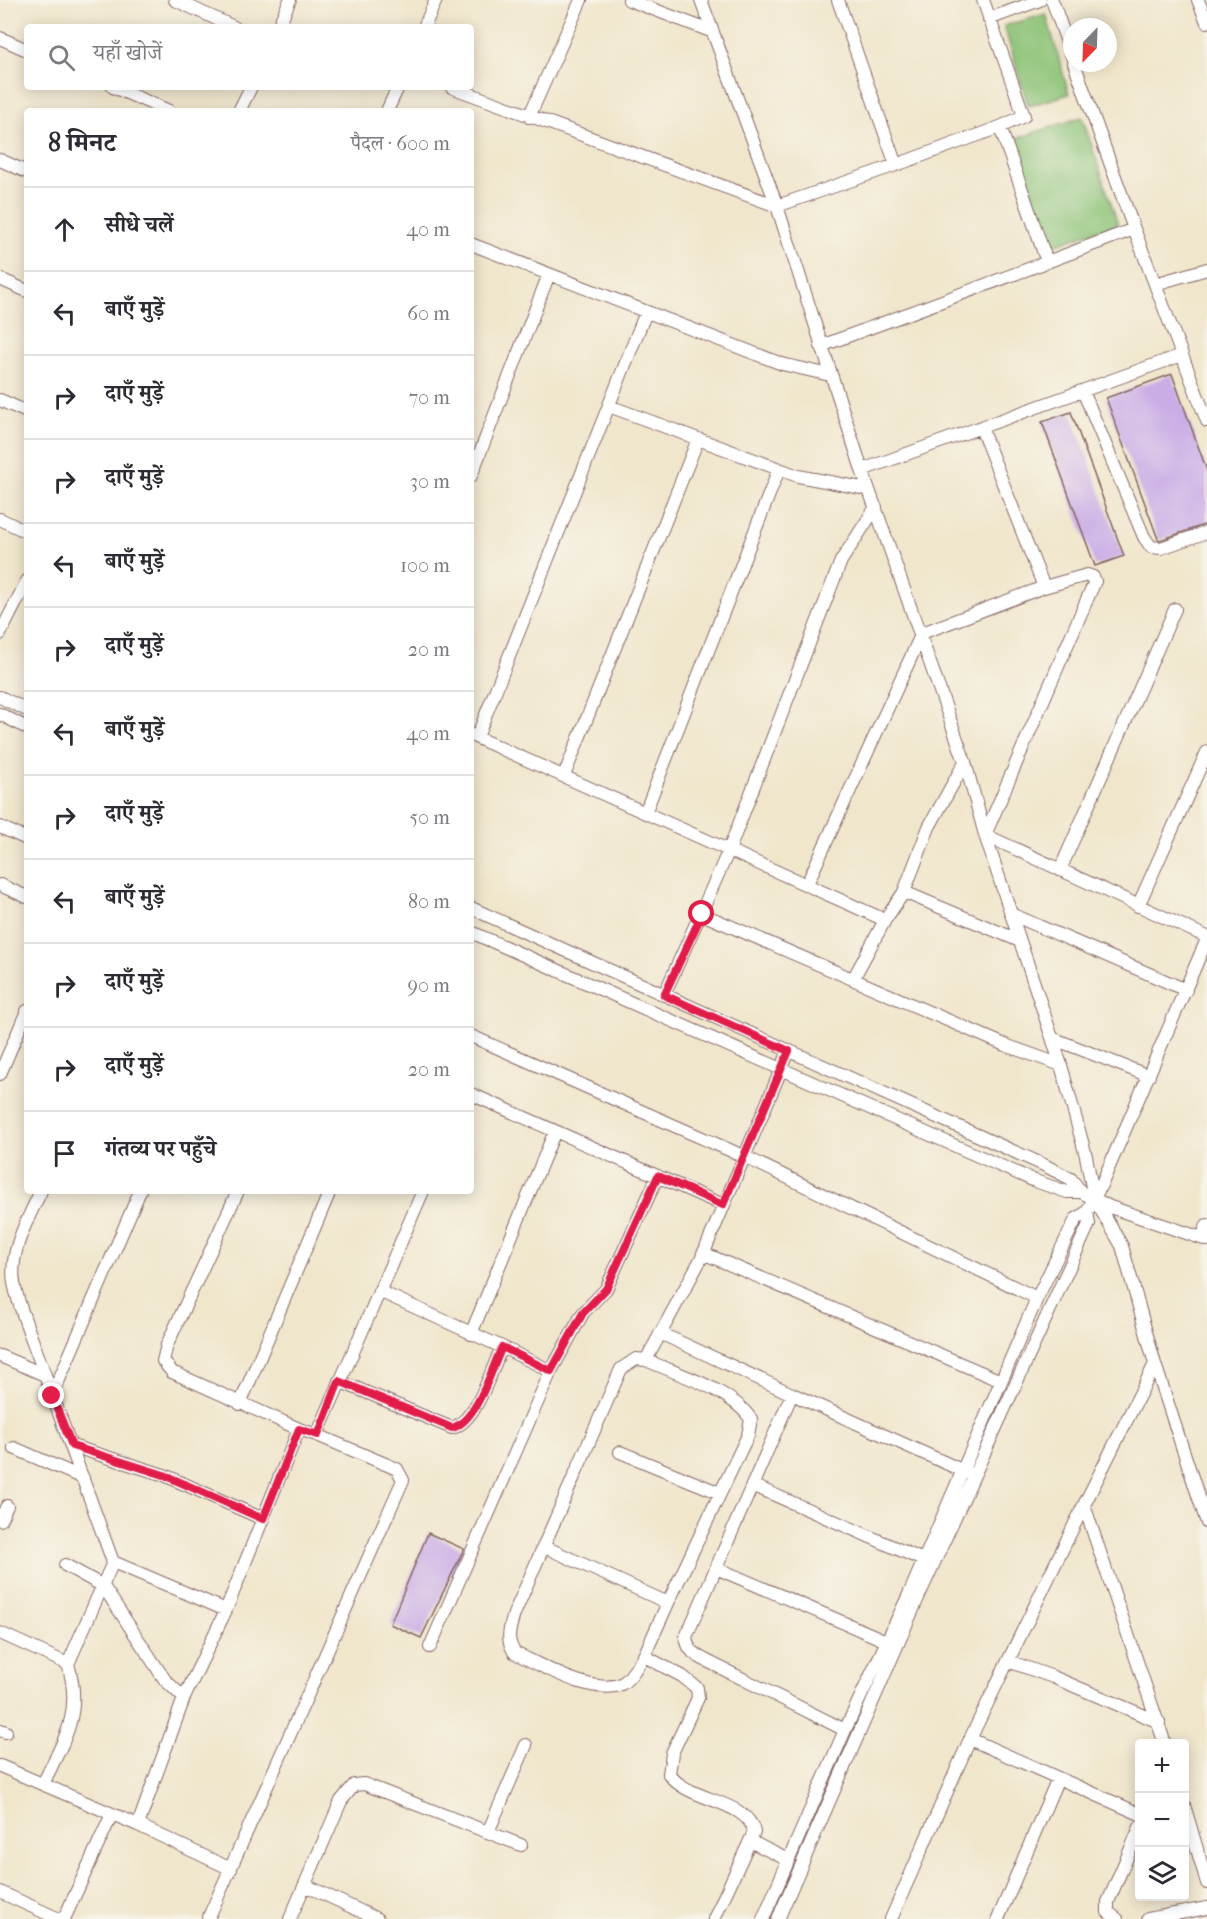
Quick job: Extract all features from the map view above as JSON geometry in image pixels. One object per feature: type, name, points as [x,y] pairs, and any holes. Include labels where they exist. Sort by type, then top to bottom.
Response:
[{"type":"street","points":[[175,0],[227,24]]},
{"type":"street","points":[[279,24],[290,0]]},
{"type":"street","points":[[421,0],[435,3],[425,24]]},
{"type":"street","points":[[529,117],[581,0]]},
{"type":"street","points":[[629,0],[713,32]]},
{"type":"street","points":[[701,0],[777,206],[867,489],[876,507],[922,633],[965,762],[985,835],[1061,1065],[1086,1156],[1094,1198],[1122,1246],[1155,1364],[1207,1523]]},
{"type":"street","points":[[838,0],[896,165]]},
{"type":"street","points":[[459,90],[777,206],[896,165],[1024,116],[982,0]]},
{"type":"street","points":[[989,19],[1040,0]]},
{"type":"street","points":[[1052,0],[1063,31]]},
{"type":"street","points":[[1198,0],[1207,22]]},
{"type":"street","points":[[0,38],[24,49]]},
{"type":"street","points":[[1077,72],[1207,421]]},
{"type":"street","points":[[120,90],[162,108]]},
{"type":"street","points":[[240,108],[250,90]]},
{"type":"street","points":[[388,108],[397,90]]},
{"type":"street","points":[[1000,127],[1047,262]]},
{"type":"street","points":[[0,160],[24,171]]},
{"type":"street","points":[[821,346],[1134,229]]},
{"type":"street","points":[[474,245],[783,364],[830,375]]},
{"type":"street","points":[[1155,284],[1207,269]]},
{"type":"street","points":[[474,468],[549,274]]},
{"type":"street","points":[[0,279],[24,290]]},
{"type":"street","points":[[646,312],[474,736],[885,920]]},
{"type":"street","points":[[862,470],[1182,355]]},
{"type":"street","points":[[1083,391],[1144,537],[1151,547],[1161,548],[1207,532]]},
{"type":"street","points":[[0,400],[24,411]]},
{"type":"street","points":[[609,406],[798,476],[867,489]]},
{"type":"street","points":[[981,428],[1044,586]]},
{"type":"street","points":[[564,776],[698,439]]},
{"type":"street","points":[[645,813],[779,469]]},
{"type":"street","points":[[664,995],[729,850],[840,561],[876,507]]},
{"type":"street","points":[[0,519],[24,531]]},
{"type":"street","points":[[807,884],[922,633],[1044,586],[1087,575],[1095,581],[985,835]]},
{"type":"street","points":[[0,634],[24,587]]},
{"type":"street","points":[[1060,870],[1175,609]]},
{"type":"street","points":[[0,697],[24,709]]},
{"type":"street","points":[[0,714],[24,726]]},
{"type":"street","points":[[1138,906],[1207,752]]},
{"type":"street","points":[[853,979],[885,920],[904,892],[929,827],[965,762]]},
{"type":"street","points":[[0,827],[24,838]]},
{"type":"street","points":[[778,1919],[806,1855],[923,1560],[1036,1298],[1076,1219],[1087,1212],[1094,1198],[1149,1076],[1207,938],[985,835]]},
{"type":"street","points":[[0,885],[24,896]]},
{"type":"street","points":[[904,892],[1020,940]]},
{"type":"street","points":[[474,909],[1044,1165],[1071,1179],[1082,1192],[1110,1207],[1204,1239],[1207,1225]]},
{"type":"street","points":[[702,914],[1005,1045],[1061,1065]]},
{"type":"street","points":[[1011,914],[1186,990]]},
{"type":"street","points":[[474,933],[1035,1181],[1067,1192],[1082,1192]]},
{"type":"street","points":[[0,1074],[24,1018]]},
{"type":"street","points":[[474,1037],[743,1156],[1036,1298]]},
{"type":"street","points":[[1052,1038],[1149,1076]]},
{"type":"street","points":[[646,1360],[703,1253],[789,1051]]},
{"type":"street","points":[[474,1095],[723,1205]]},
{"type":"street","points":[[471,1334],[555,1131]]},
{"type":"street","points":[[430,1647],[551,1371],[583,1313],[606,1289],[658,1176]]},
{"type":"street","points":[[40,1194],[21,1235],[15,1260],[14,1282],[52,1396],[113,1562],[68,1664],[75,1687],[75,1700],[68,1729],[43,1784]]},
{"type":"street","points":[[52,1396],[139,1194]]},
{"type":"street","points":[[208,1919],[403,1480],[397,1469],[240,1404],[172,1372],[163,1361],[167,1345],[237,1194]]},
{"type":"street","points":[[240,1404],[329,1194]]},
{"type":"street","points":[[318,1435],[339,1381],[422,1194]]},
{"type":"street","points":[[763,1919],[844,1730],[891,1643],[975,1476],[1089,1224],[1087,1212]]},
{"type":"street","points":[[703,1253],[1001,1381]]},
{"type":"street","points":[[379,1291],[551,1371]]},
{"type":"street","points":[[660,1333],[975,1476]]},
{"type":"street","points":[[339,1381],[452,1428],[463,1425],[472,1414],[502,1347]]},
{"type":"street","points":[[0,1356],[45,1375]]},
{"type":"street","points":[[636,1359],[646,1360],[727,1396],[743,1407],[751,1419],[748,1435],[644,1656],[623,1684],[608,1688],[590,1685],[515,1653],[509,1646],[509,1634],[514,1614],[621,1369],[636,1359]]},
{"type":"street","points":[[891,1919],[970,1739],[1155,1364]]},
{"type":"street","points":[[792,1394],[686,1637],[687,1646],[693,1654],[844,1730]]},
{"type":"street","points":[[138,1825],[184,1698],[226,1610],[299,1429]]},
{"type":"street","points":[[72,1446],[164,1475],[263,1519]]},
{"type":"street","points":[[15,1448],[83,1478]]},
{"type":"street","points":[[620,1452],[720,1493]]},
{"type":"street","points":[[752,1485],[923,1560]]},
{"type":"street","points":[[1084,1505],[1164,1739]]},
{"type":"street","points":[[0,1520],[7,1506]]},
{"type":"street","points":[[545,1547],[668,1603]]},
{"type":"street","points":[[113,1562],[226,1610]]},
{"type":"street","points":[[65,1565],[103,1586],[165,1680],[184,1698]]},
{"type":"street","points":[[716,1568],[891,1643]]},
{"type":"street","points":[[0,1633],[68,1664]]},
{"type":"street","points":[[644,1656],[682,1676],[697,1688],[698,1698],[672,1753],[669,1774],[675,1783],[686,1789],[744,1814],[754,1832],[714,1919]]},
{"type":"street","points":[[1008,1661],[1053,1677],[1159,1722]]},
{"type":"street","points":[[970,1739],[1135,1812]]},
{"type":"street","points":[[488,1832],[526,1745]]},
{"type":"street","points":[[0,1766],[138,1825],[231,1869]]},
{"type":"street","points":[[998,1919],[1058,1778]]},
{"type":"street","points":[[290,1919],[341,1802],[354,1785],[364,1784],[521,1845]]},
{"type":"street","points":[[64,1919],[112,1814]]},
{"type":"street","points":[[1189,1837],[1207,1883]]},
{"type":"street","points":[[1117,1919],[1108,1912],[1108,1902],[1135,1839]]},
{"type":"street","points":[[750,1841],[791,1854],[806,1855]]},
{"type":"street","points":[[305,1885],[377,1919]]},
{"type":"street","points":[[0,1892],[59,1919]]},
{"type":"street","points":[[1148,1919],[1207,1908]]},
{"type":"green space","points":[[1046,14],[1069,94],[1028,106],[1004,26]]},
{"type":"green space","points":[[1082,117],[1118,224],[1050,246],[1015,139]]},
{"type":"building","points":[[1172,374],[1207,471],[1207,524],[1160,540],[1106,398]]},
{"type":"building","points":[[1071,412],[1124,556],[1095,566],[1042,422]]},
{"type":"building","points":[[428,1533],[464,1549],[421,1638],[390,1624]]},
{"type":"route","points":[[52,1396],[72,1446],[164,1475],[263,1519],[299,1429],[318,1435],[339,1381],[452,1428],[463,1425],[472,1414],[502,1347],[551,1371],[583,1313],[606,1289],[658,1176],[723,1205],[789,1051],[664,995],[702,914]]}]
